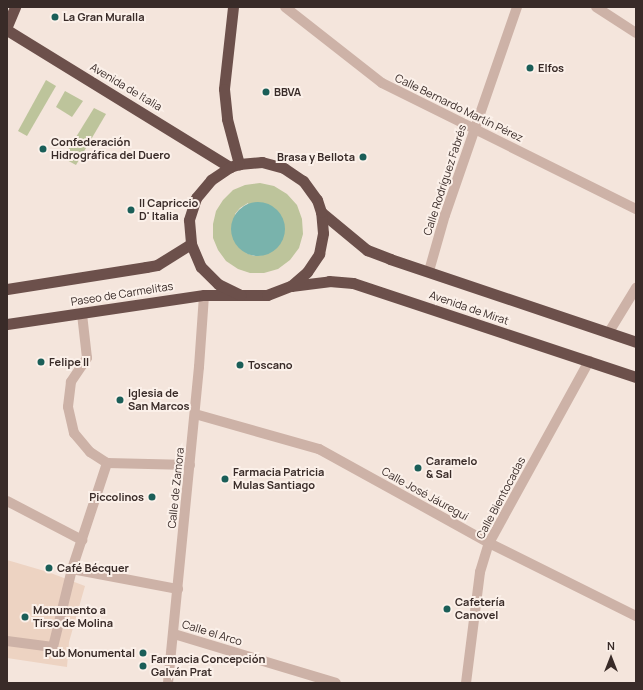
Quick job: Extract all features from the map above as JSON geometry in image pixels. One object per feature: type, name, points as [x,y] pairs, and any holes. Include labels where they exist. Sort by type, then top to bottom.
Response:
[{"type":"highway","points":[[7,26],[15,7]]},
{"type":"highway","points":[[233,7],[224,89],[227,119],[235,166]]},
{"type":"highway","name":"Avenida de Italia","points":[[7,30],[235,166]]},
{"type":"highway","points":[[262,162],[284,168],[303,181],[317,200],[321,212],[323,233],[318,254],[307,272],[291,286],[267,295],[241,295],[218,284],[200,267],[191,244],[189,220],[196,198],[211,180],[235,166],[262,162]]},
{"type":"highway","name":"Avenida de Mirat","points":[[321,212],[367,250],[636,342]]},
{"type":"highway","name":"Paseo de Carmelitas","points":[[7,289],[146,268],[191,244]]},
{"type":"highway","name":"Avenida de Mirat","points":[[291,286],[329,281],[353,283],[636,377]]},
{"type":"highway","name":"Paseo de Carmelitas","points":[[7,324],[204,295],[241,295]]},
{"type":"street","name":"Calle Bernardo Martín Pérez","points":[[285,7],[382,83],[636,209]]},
{"type":"street","name":"Calle Rodríguez Fabrés","points":[[429,271],[445,215],[474,128],[517,7]]},
{"type":"street","points":[[596,7],[636,33]]},
{"type":"street","points":[[609,332],[636,288]]},
{"type":"street","name":"Calle de Zamora","points":[[168,683],[195,414],[204,295]]},
{"type":"street","points":[[82,314],[87,358],[71,382],[68,407],[74,433],[90,452],[107,463],[190,465]]},
{"type":"street","name":"Calle Bientocadas","points":[[466,683],[480,572],[489,543],[590,361]]},
{"type":"street","name":"Calle José Jáuregui","points":[[195,414],[319,449],[489,543],[636,616]]},
{"type":"street","points":[[7,641],[53,648],[69,580],[107,463]]},
{"type":"street","points":[[7,502],[82,540]]},
{"type":"street","points":[[72,570],[178,589]]},
{"type":"street","name":"Calle el Arco","points":[[174,634],[336,683]]},
{"type":"green space","points":[[46,80],[56,86],[27,136],[18,131]]},
{"type":"green space","points":[[65,91],[83,101],[72,117],[56,107]]},
{"type":"green space","points":[[94,108],[106,114],[76,165],[63,158]]},
{"type":"green space","points":[[260,183],[274,186],[287,194],[297,205],[302,219],[303,234],[299,248],[290,260],[278,269],[264,273],[250,273],[238,269],[226,261],[218,250],[213,238],[213,224],[216,211],[223,200],[233,190],[245,185]],"holes":[[[248,203],[263,255],[254,256],[246,253],[235,214],[240,208]]]},
{"type":"shaded area","points":[[7,560],[48,572],[85,586],[69,642],[67,667],[7,658]]},
{"type":"water","points":[[258,202],[268,204],[277,210],[283,219],[285,229],[283,239],[277,248],[268,254],[258,256],[248,254],[239,248],[233,239],[231,229],[233,219],[239,210],[248,204]]},
{"type":"place","name":"La Gran Muralla","points":[[55,17]]},
{"type":"place","name":"Elfos","points":[[530,68]]},
{"type":"place","name":"BBVA","points":[[266,92]]},
{"type":"place","name":"Confederación Hidrográfica del Duero","points":[[43,149]]},
{"type":"place","name":"Brasa y Bellota","points":[[363,157]]},
{"type":"place","name":"Il Capriccio D' Italia","points":[[131,210]]},
{"type":"place","name":"Felipe II","points":[[41,362]]},
{"type":"place","name":"Toscano","points":[[240,365]]},
{"type":"place","name":"Iglesia de San Marcos","points":[[120,400]]},
{"type":"place","name":"Caramelo & Sal","points":[[418,468]]},
{"type":"place","name":"Farmacia Patricia Mulas Santiago","points":[[225,479]]},
{"type":"place","name":"Piccolinos","points":[[152,497]]},
{"type":"place","name":"Café Bécquer","points":[[49,568]]},
{"type":"place","name":"Cafetería Canovel","points":[[447,609]]},
{"type":"place","name":"Monumento a Tirso de Molina","points":[[25,617]]},
{"type":"place","name":"Pub Monumental","points":[[143,653]]},
{"type":"place","name":"Farmacia Concepción Galván Prat","points":[[143,666]]}]
